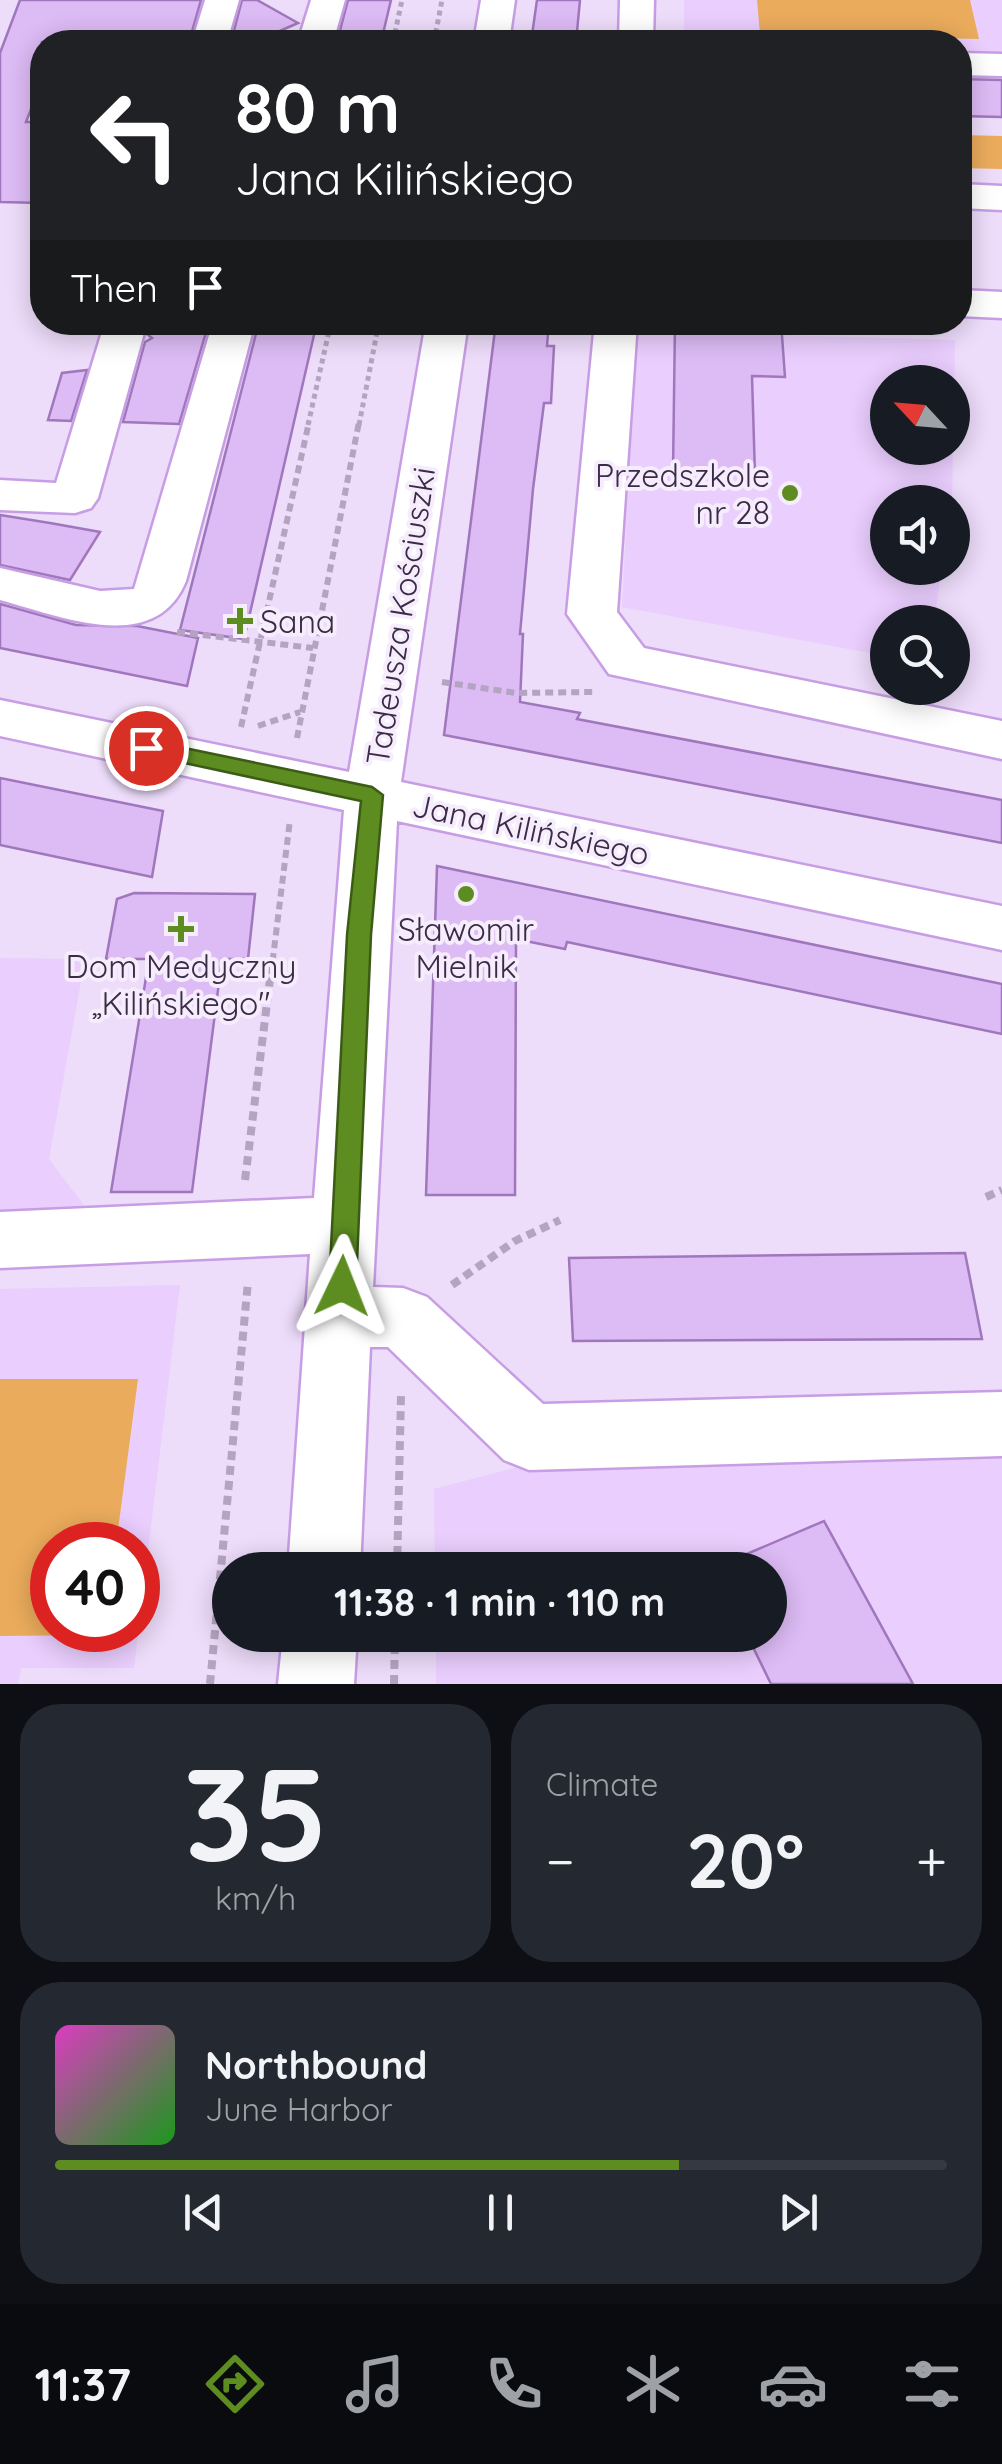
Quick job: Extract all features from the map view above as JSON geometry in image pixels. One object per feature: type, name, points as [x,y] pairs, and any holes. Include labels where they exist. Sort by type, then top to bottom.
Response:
[{"type":"street","points":[[213,30],[222,0]]},
{"type":"street","points":[[319,30],[328,0]]},
{"type":"street","points":[[494,30],[498,0]]},
{"type":"street","points":[[637,30],[638,0]]},
{"type":"street","points":[[972,64],[1002,65]]},
{"type":"street","points":[[972,197],[1002,198]]},
{"type":"street","points":[[972,303],[1002,304]]},
{"type":"street","points":[[0,495],[74,498],[122,335]]},
{"type":"street","points":[[0,584],[109,608],[139,608],[149,603],[162,581],[230,335]]},
{"type":"street","name":"Tadeusza Kościuszki","points":[[327,1552],[372,1317],[344,1224],[359,935],[372,795],[445,335]]},
{"type":"street","points":[[615,335],[592,614],[628,662],[1002,740]]},
{"type":"street","name":"Jana Kilińskiego","points":[[0,718],[1002,928]]},
{"type":"street","points":[[0,1240],[344,1224]]},
{"type":"street","points":[[372,1317],[529,1437],[1002,1424]]},
{"type":"street","points":[[316,1684],[319,1652]]},
{"type":"path","points":[[396,30],[402,0]]},
{"type":"path","points":[[436,30],[442,0]]},
{"type":"path","points":[[328,335],[240,733],[300,712],[376,335]]},
{"type":"path","points":[[199,636],[313,648]]},
{"type":"path","points":[[436,681],[516,694],[567,696],[597,692],[628,662]]},
{"type":"path","points":[[986,1196],[1002,1190]]},
{"type":"path","points":[[394,1552],[372,1317],[560,1220]]},
{"type":"path","points":[[394,1684],[395,1652]]},
{"type":"shaded area","points":[[684,0],[1002,0],[1002,117],[972,116],[972,30],[684,30]]},
{"type":"shaded area","points":[[757,0],[970,0],[979,39],[972,39],[972,30],[760,30]]},
{"type":"shaded area","points":[[972,135],[1002,136],[1002,169],[972,168]]},
{"type":"shaded area","name":"Przedszkole nr 28","points":[[636,335],[955,340],[955,365],[870,365],[870,465],[953,465],[952,485],[870,485],[870,585],[939,585],[937,605],[870,605],[870,653],[622,607]]},
{"type":"shaded area","points":[[0,958],[85,959],[49,1159],[89,1212],[0,1215]]},
{"type":"shaded area","points":[[180,1285],[152,1522],[30,1522],[30,1652],[136,1652],[134,1668],[21,1668],[18,1684],[0,1684],[0,1289]]},
{"type":"shaded area","points":[[0,1379],[138,1379],[119,1522],[30,1522],[30,1636],[0,1636]]},
{"type":"shaded area","points":[[1002,1447],[1002,1684],[436,1684],[436,1652],[787,1652],[787,1552],[435,1552],[434,1489],[583,1450]]},
{"type":"building","points":[[20,0],[201,0],[192,30],[30,30],[30,112],[26,122],[30,122],[30,203],[0,202],[0,53]]},
{"type":"building","points":[[242,0],[257,0],[298,23],[282,30],[234,30]]},
{"type":"building","points":[[348,0],[391,0],[384,30],[340,30]]},
{"type":"building","points":[[537,0],[580,0],[577,30],[533,30]]},
{"type":"building","points":[[972,79],[1002,80],[1002,117],[972,116]]},
{"type":"building","points":[[148,335],[205,335],[179,424],[123,422],[145,342],[152,338]]},
{"type":"building","points":[[256,335],[314,335],[244,639],[180,630]]},
{"type":"building","points":[[494,335],[548,335],[547,346],[554,346],[551,403],[544,403],[533,489],[520,634],[520,702],[580,713],[577,719],[1002,800],[1002,843],[444,735]]},
{"type":"building","points":[[675,335],[782,335],[785,377],[752,376],[755,475],[673,472]]},
{"type":"building","points":[[87,370],[71,421],[48,420],[62,373]]},
{"type":"building","points":[[0,515],[100,532],[70,580],[0,565]]},
{"type":"building","points":[[0,604],[76,625],[137,626],[198,638],[187,686],[0,648]]},
{"type":"building","points":[[0,778],[163,811],[152,877],[0,845]]},
{"type":"building","points":[[437,866],[1002,984],[1002,1034],[567,942],[565,949],[516,939],[515,1195],[426,1195]]},
{"type":"building","points":[[134,893],[255,894],[248,959],[222,959],[192,1192],[111,1192],[149,959],[106,959],[117,899]]},
{"type":"building","points":[[965,1253],[982,1339],[573,1341],[569,1258]]},
{"type":"building","points":[[824,1521],[913,1684],[771,1684],[755,1652],[787,1652],[787,1552],[751,1552]]},
{"type":"place","name":"Przedszkole nr 28","points":[[790,493]]},
{"type":"place","name":"Sana","points":[[240,621]]},
{"type":"place","name":"Sławomir Mielnik","points":[[466,894]]},
{"type":"place","name":"Dom Medyczny „Kilińskiego\"","points":[[181,929]]},
{"type":"route","points":[[146,748],[372,795],[359,935],[342,1286]]}]
